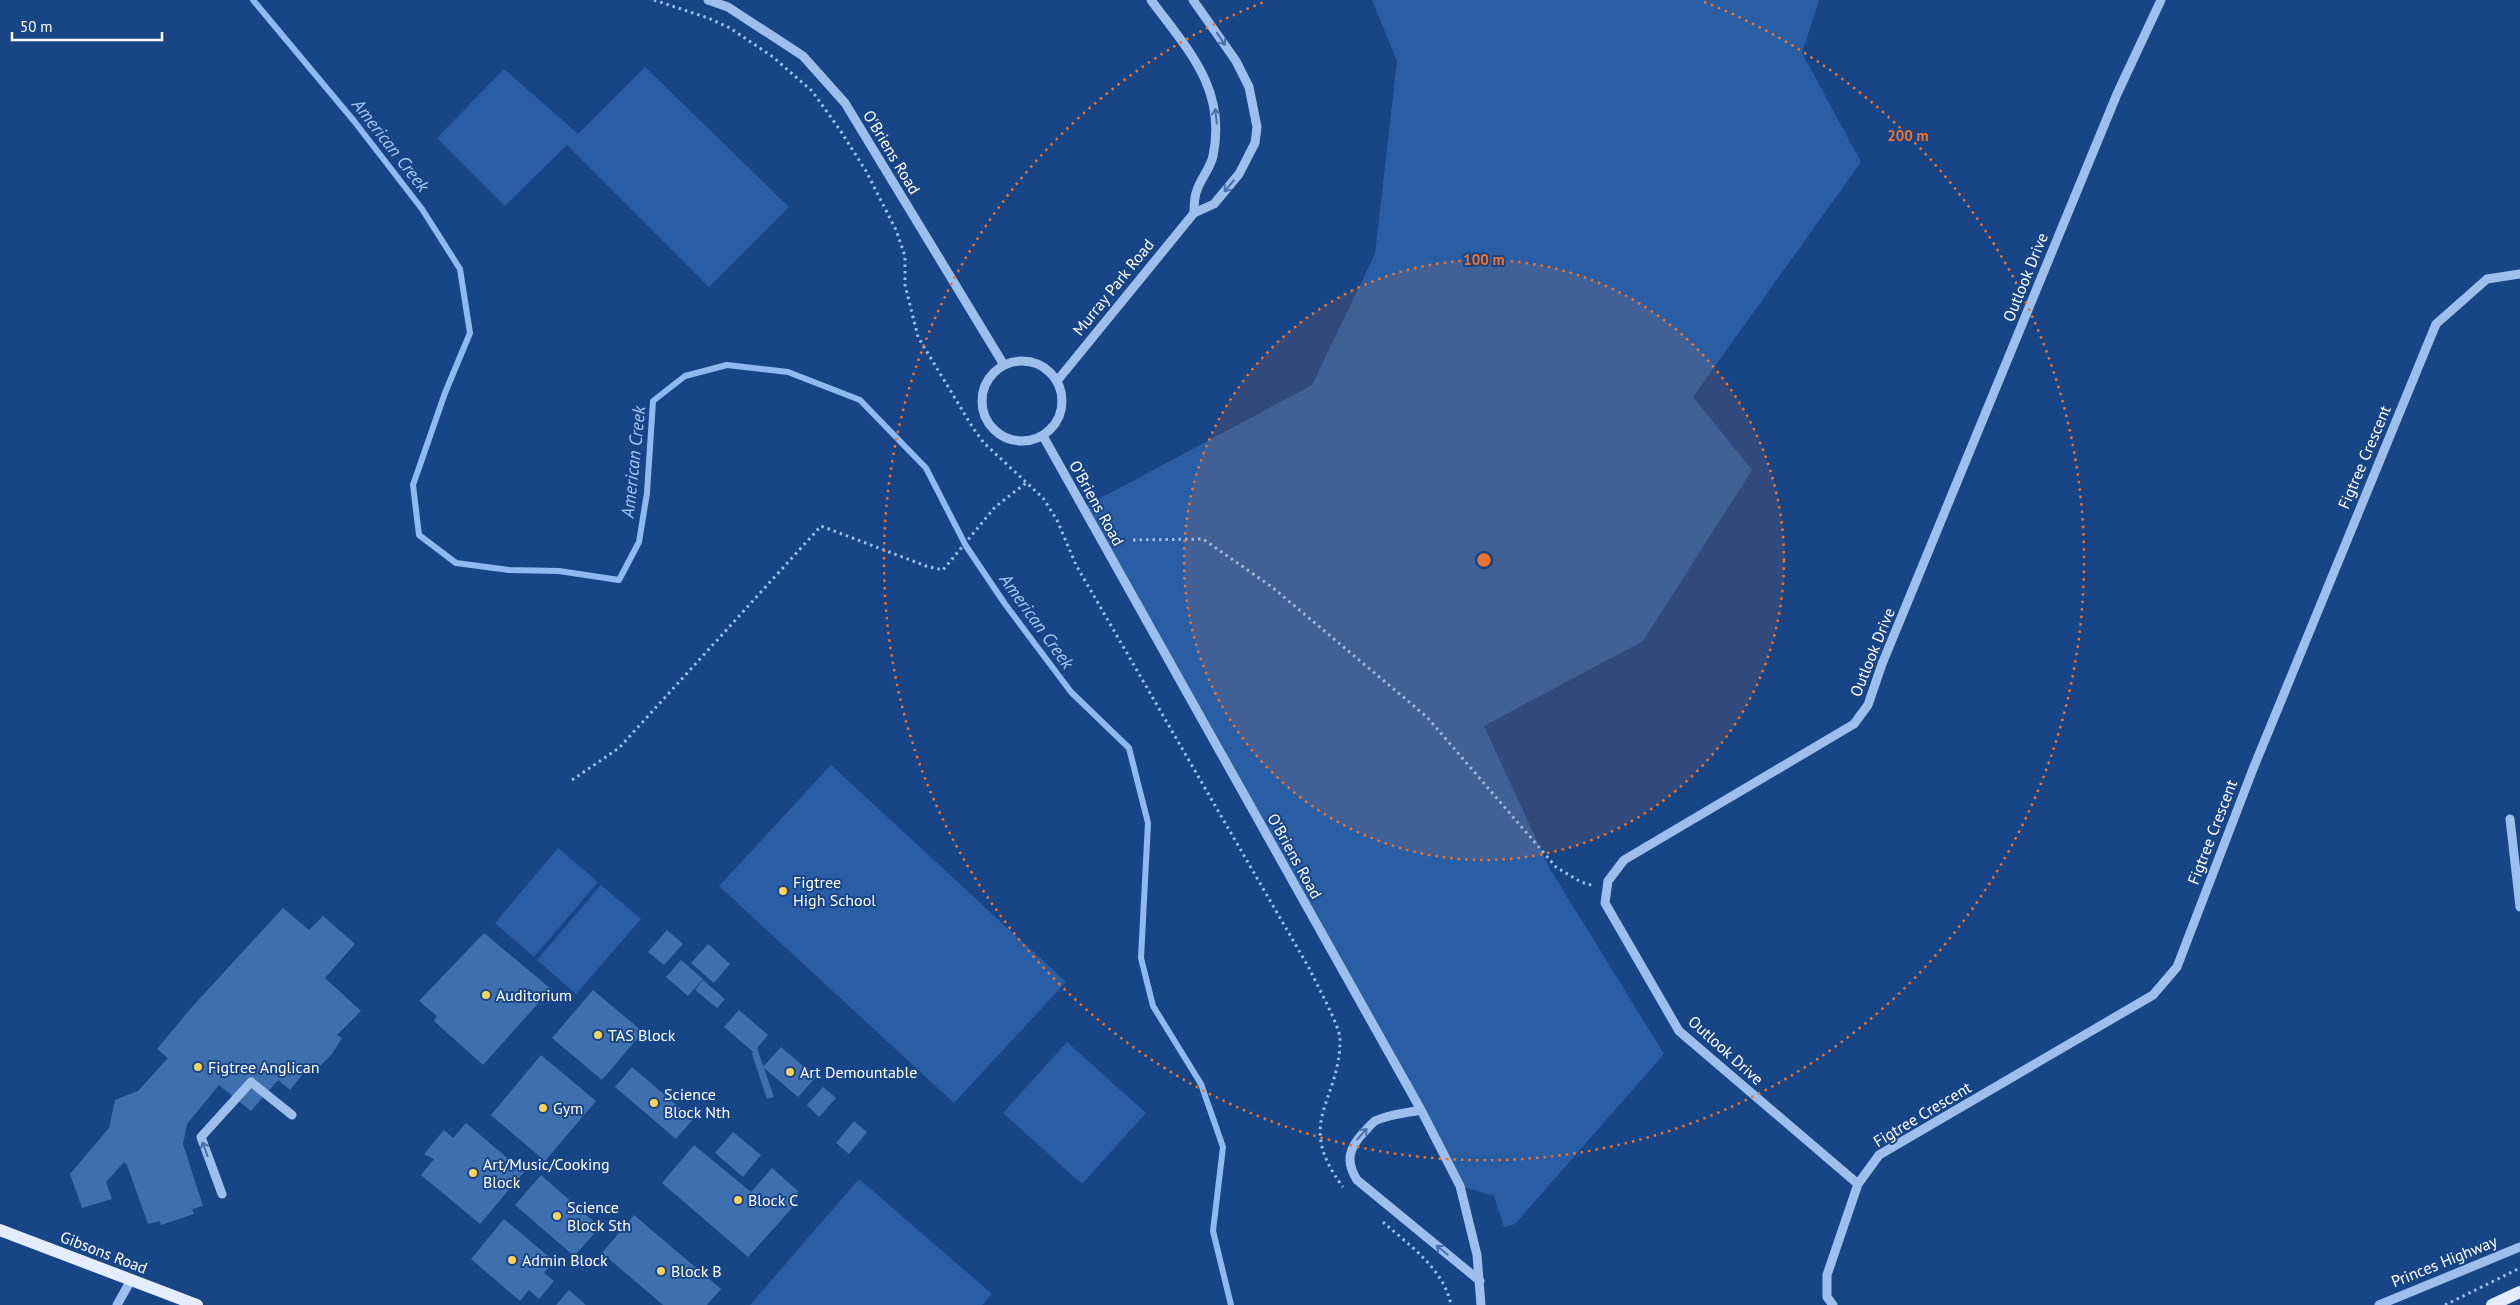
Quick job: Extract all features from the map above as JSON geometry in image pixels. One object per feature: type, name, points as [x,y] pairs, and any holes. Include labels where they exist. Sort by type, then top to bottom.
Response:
[{"type":"main road","name":"Gibsons Road","points":[[0,1230],[197,1305]]},
{"type":"main road","points":[[2492,1305],[2520,1292]]},
{"type":"street","name":"O'Briens Road","points":[[708,0],[728,7],[803,56],[845,103],[1004,365]]},
{"type":"street","points":[[1150,0],[1204,75],[1213,96],[1217,118],[1216,139],[1212,162],[1196,191],[1194,213]]},
{"type":"street","name":"Murray Park Road","points":[[1057,381],[1194,213],[1214,204],[1239,174],[1255,143],[1257,127],[1255,106],[1249,87],[1236,61],[1193,0]]},
{"type":"street","name":"Outlook Drive","points":[[1858,1184],[1679,1031],[1605,903],[1608,881],[1624,860],[1854,724],[1868,705],[1882,664],[2117,94],[2162,0]]},
{"type":"street","name":"Figtree Crescent","points":[[1833,1305],[1827,1297],[1827,1275],[1858,1184],[1879,1155],[2153,995],[2177,967],[2256,760],[2436,324],[2487,279],[2520,274]]},
{"type":"street","points":[[1028,362],[1050,372],[1057,381],[1062,396],[1062,412],[1055,425],[1044,436],[1025,442],[1012,440],[999,434],[990,424],[984,412],[982,398],[986,385],[994,373],[1004,365],[1028,362]]},
{"type":"street","name":"O'Briens Road","points":[[1044,436],[1421,1110],[1460,1186],[1472,1229],[1480,1281],[1481,1305]]},
{"type":"street","points":[[2510,819],[2520,907]]},
{"type":"street","points":[[222,1194],[201,1138],[251,1082],[292,1115]]},
{"type":"street","points":[[1421,1110],[1373,1122],[1354,1143],[1349,1155],[1350,1169],[1357,1180],[1480,1281]]},
{"type":"street","name":"Princes Highway","points":[[2379,1305],[2520,1247]]},
{"type":"street","points":[[117,1305],[131,1280]]},
{"type":"path","points":[[654,0],[708,18],[730,28],[773,57],[812,91],[866,171],[896,230],[905,256],[905,285],[918,337],[984,443],[1043,498],[1056,520],[1076,565],[1310,968],[1340,1036],[1339,1056],[1323,1109],[1319,1140],[1327,1165],[1349,1192]]},
{"type":"path","points":[[572,780],[619,748],[821,526],[926,566],[943,570],[994,507],[1026,483]]},
{"type":"path","points":[[1133,540],[1204,538],[1272,587],[1427,717],[1556,867],[1581,882],[1607,890]]},
{"type":"path","points":[[1376,1217],[1439,1275],[1449,1294],[1451,1305]]},
{"type":"path","points":[[2445,1305],[2520,1268]]},
{"type":"shaded area","points":[[1372,0],[1819,0],[1802,53],[1861,162],[1693,397],[1752,470],[1643,641],[1484,726],[1550,869],[1664,1054],[1515,1224],[1504,1227],[1494,1196],[1460,1186],[1082,508],[1312,385],[1375,254],[1397,61]]},
{"type":"shaded area","points":[[645,67],[789,207],[709,287],[567,145],[505,206],[437,138],[504,69],[578,134]]},
{"type":"shaded area","points":[[831,765],[1066,982],[954,1103],[719,886]]},
{"type":"shaded area","points":[[558,848],[598,882],[534,957],[495,923]]},
{"type":"shaded area","points":[[601,885],[641,919],[576,994],[537,960]]},
{"type":"shaded area","points":[[1067,1042],[1146,1113],[1082,1184],[1003,1113]]},
{"type":"shaded area","points":[[859,1179],[992,1294],[982,1305],[750,1305]]},
{"type":"building","name":"Figtree Anglican","points":[[283,908],[309,930],[323,916],[355,944],[325,978],[361,1011],[337,1035],[342,1038],[332,1054],[317,1069],[311,1064],[290,1090],[278,1080],[251,1111],[219,1085],[187,1124],[183,1144],[203,1206],[192,1209],[194,1214],[161,1225],[160,1221],[148,1224],[127,1165],[124,1162],[106,1182],[112,1199],[82,1208],[70,1174],[109,1128],[115,1100],[138,1091],[168,1058],[157,1049],[192,1007]]},
{"type":"building","points":[[667,930],[683,944],[664,965],[648,952]]},
{"type":"building","name":"Auditorium","points":[[484,933],[551,989],[483,1065],[434,1021],[437,1016],[419,1001]]},
{"type":"building","points":[[708,944],[730,964],[714,983],[691,963]]},
{"type":"building","points":[[681,960],[703,979],[688,996],[666,977]]},
{"type":"building","points":[[703,980],[725,999],[717,1008],[695,990]]},
{"type":"building","name":"TAS Block","points":[[593,990],[643,1032],[602,1080],[552,1038]]},
{"type":"building","points":[[739,1010],[768,1035],[757,1048],[774,1097],[767,1099],[752,1054],[753,1052],[724,1027]]},
{"type":"building","name":"Art Demountable","points":[[781,1047],[816,1077],[798,1097],[763,1067]]},
{"type":"building","name":"Gym","points":[[541,1055],[596,1101],[545,1161],[491,1115]]},
{"type":"building","name":"Science Block Nth","points":[[632,1067],[693,1119],[676,1139],[615,1087]]},
{"type":"building","points":[[823,1087],[836,1098],[819,1117],[807,1105]]},
{"type":"building","points":[[854,1121],[867,1132],[849,1154],[836,1143]]},
{"type":"building","name":"Art/Music/Cooking Block","points":[[466,1123],[524,1172],[480,1224],[421,1175],[434,1159],[424,1154],[444,1130],[453,1138]]},
{"type":"building","points":[[733,1132],[761,1155],[743,1177],[715,1153]]},
{"type":"building","name":"Block C","points":[[694,1145],[751,1192],[772,1168],[798,1191],[792,1208],[748,1257],[662,1183]]},
{"type":"building","name":"Science Block Sth","points":[[541,1175],[600,1227],[574,1256],[515,1205]]},
{"type":"building","name":"Block B","points":[[634,1215],[721,1289],[707,1305],[663,1305],[602,1253]]},
{"type":"building","name":"Admin Block","points":[[504,1219],[554,1261],[544,1273],[554,1281],[539,1299],[529,1290],[520,1301],[471,1259]]},
{"type":"building","points":[[569,1290],[586,1305],[556,1305]]},
{"type":"waterway","name":"American Creek","points":[[253,0],[354,121],[422,209],[460,269],[470,333],[445,393],[413,485],[419,535],[456,563],[509,570],[559,571],[619,580],[639,542],[647,493],[653,401],[685,376],[727,365],[788,372],[860,400],[926,468],[966,546],[1005,604],[1071,692],[1129,748],[1148,823],[1141,958],[1153,1006],[1201,1084],[1223,1147],[1213,1231],[1231,1305]]},
{"type":"place","name":"Figtree High School","points":[[783,891]]},
{"type":"place","name":"Auditorium","points":[[486,995]]},
{"type":"place","name":"TAS Block","points":[[598,1035]]},
{"type":"place","name":"Figtree Anglican","points":[[198,1067]]},
{"type":"place","name":"Art Demountable","points":[[790,1072]]},
{"type":"place","name":"Science Block Nth","points":[[654,1103]]},
{"type":"place","name":"Gym","points":[[543,1108]]},
{"type":"place","name":"Art/Music/Cooking Block","points":[[473,1173]]},
{"type":"place","name":"Block C","points":[[738,1200]]},
{"type":"place","name":"Science Block Sth","points":[[557,1216]]},
{"type":"place","name":"Admin Block","points":[[512,1260]]},
{"type":"place","name":"Block B","points":[[661,1271]]}]
